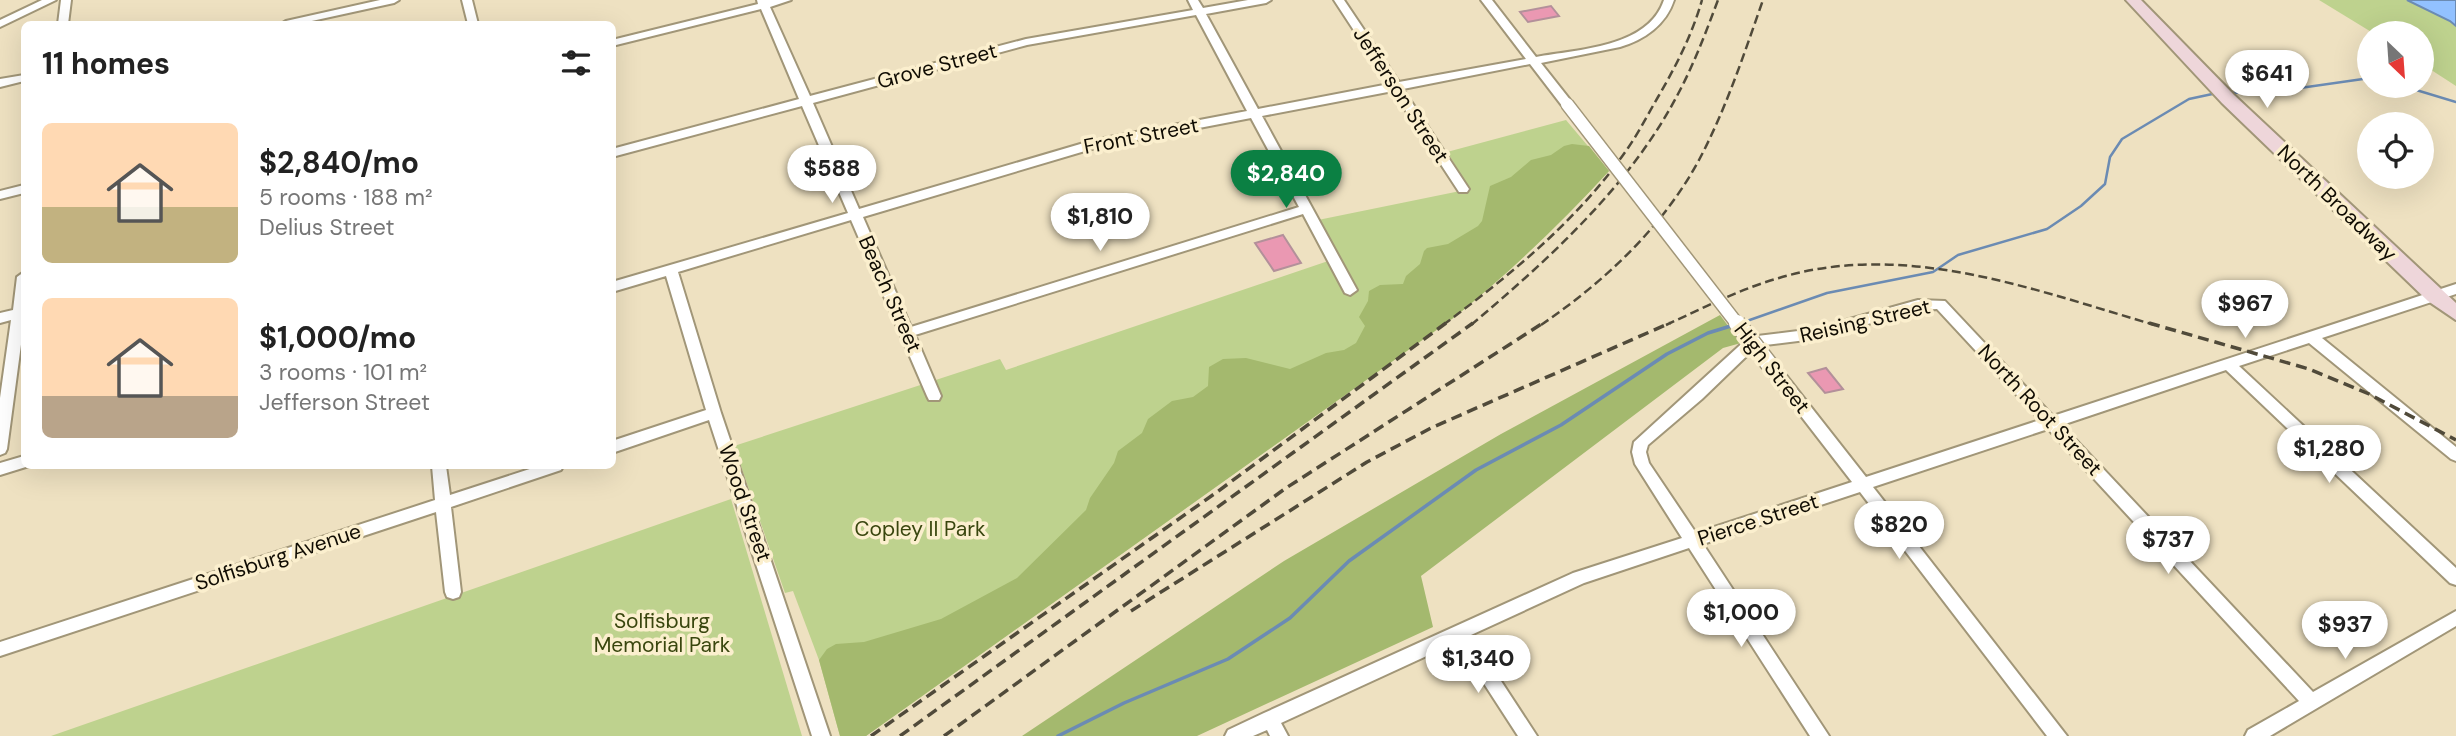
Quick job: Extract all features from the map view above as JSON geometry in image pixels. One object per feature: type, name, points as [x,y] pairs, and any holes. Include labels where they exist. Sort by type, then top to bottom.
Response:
[{"type":"main road","name":"North Broadway","points":[[2133,0],[2228,99],[2434,296],[2456,313]]},
{"type":"street","points":[[0,24],[51,0]]},
{"type":"street","points":[[63,21],[66,0]]},
{"type":"street","points":[[297,21],[362,4],[394,0]]},
{"type":"street","points":[[467,0],[472,21]]},
{"type":"street","points":[[616,42],[763,3],[786,0]]},
{"type":"street","points":[[1193,0],[1350,290]]},
{"type":"street","name":"Grove Street","points":[[616,152],[1026,42],[1266,0]]},
{"type":"street","name":"Jefferson Street","points":[[1339,0],[1463,189]]},
{"type":"street","name":"High Street","points":[[1486,0],[2058,736]]},
{"type":"street","name":"Front Street","points":[[616,286],[1094,144],[1620,44],[1635,38],[1660,20],[1666,2]]},
{"type":"street","name":"Beach Street","points":[[763,3],[934,396]]},
{"type":"street","points":[[0,83],[21,79]]},
{"type":"street","points":[[0,195],[21,190]]},
{"type":"street","points":[[906,333],[1305,209]]},
{"type":"street","name":"Wood Street","points":[[671,270],[714,413],[821,736]]},
{"type":"street","name":"Pierce Street","points":[[1234,736],[1579,578],[2054,424],[2456,289]]},
{"type":"street","name":"North Root Street","points":[[1940,304],[2311,702]]},
{"type":"street","name":"Reising Street","points":[[1693,541],[1642,464],[1639,452],[1641,442],[1697,396],[1754,341],[1814,334],[1918,305],[1940,304]]},
{"type":"street","points":[[0,318],[21,313]]},
{"type":"street","points":[[0,449],[21,319]]},
{"type":"street","points":[[2312,338],[2456,455]]},
{"type":"street","points":[[2228,364],[2456,578]]},
{"type":"street","points":[[616,446],[714,413]]},
{"type":"street","points":[[0,469],[21,463]]},
{"type":"street","points":[[439,469],[453,592]]},
{"type":"street","name":"Solfisburg Avenue","points":[[0,649],[546,469]]},
{"type":"street","points":[[1693,541],[1821,736]]},
{"type":"street","points":[[2254,736],[2456,618]]},
{"type":"street","points":[[1460,633],[1528,736]]},
{"type":"street","points":[[1270,719],[1279,736]]},
{"type":"green space","points":[[2319,0],[2407,0],[2450,21],[2456,26],[2456,86],[2434,72],[2434,21],[2357,21],[2357,23]]},
{"type":"green space","name":"Copley II Park","points":[[1566,120],[1609,171],[1535,246],[1456,316],[866,736],[840,736],[819,660],[793,591],[785,593],[734,446],[1000,359],[1006,370],[1337,258],[1318,220],[1470,189],[1447,152]]},
{"type":"green space","points":[[1572,144],[1589,146],[1609,171],[1535,246],[1456,316],[866,736],[840,736],[819,660],[827,649],[836,644],[864,642],[941,619],[1017,578],[1086,510],[1090,498],[1114,463],[1118,451],[1142,433],[1148,419],[1172,401],[1193,397],[1208,386],[1209,367],[1223,359],[1246,358],[1290,369],[1326,353],[1344,350],[1356,343],[1365,326],[1359,317],[1368,301],[1369,291],[1380,285],[1403,284],[1406,276],[1420,264],[1427,248],[1448,244],[1478,226],[1482,221],[1490,186],[1511,177],[1531,160],[1551,155]]},
{"type":"green space","points":[[1720,315],[1741,343],[1723,348],[1421,576],[1433,627],[1197,736],[1022,736],[1284,561],[1501,434]]},
{"type":"green space","name":"Solfisburg Memorial Park","points":[[731,499],[802,736],[51,736]]},
{"type":"water","points":[[2407,0],[2456,0],[2456,26],[2450,21]]},
{"type":"building","points":[[1551,6],[1559,16],[1528,22],[1520,12]]},
{"type":"building","points":[[1283,235],[1301,263],[1274,271],[1255,243]]},
{"type":"building","points":[[1826,368],[1843,389],[1825,393],[1808,373]]},
{"type":"waterway","points":[[2228,93],[2279,91],[2357,80]]},
{"type":"waterway","points":[[1744,322],[1827,293],[1933,272],[1958,255],[2047,229],[2081,206],[2105,184],[2110,157],[2122,139],[2189,99],[2217,93]]},
{"type":"waterway","points":[[2434,95],[2456,102]]},
{"type":"waterway","points":[[1058,736],[1124,703],[1228,659],[1290,618],[1349,561],[1476,470],[1561,425],[1667,354],[1708,333],[1734,325]]},
{"type":"railway","points":[[1443,325],[1543,244],[1609,174],[1636,136],[1671,74],[1702,0]]},
{"type":"railway","points":[[1471,325],[1558,247],[1586,219],[1636,160],[1659,128],[1684,83],[1718,0]]},
{"type":"railway","points":[[1541,325],[1609,272],[1650,230],[1684,185],[1718,121],[1763,0]]},
{"type":"railway","points":[[1666,325],[1764,282],[1827,268],[1874,264],[1969,274],[2155,325]]},
{"type":"railway","points":[[871,736],[1217,492],[1446,323]]},
{"type":"railway","points":[[900,736],[1473,323]]},
{"type":"railway","points":[[944,736],[1286,488],[1543,323]]},
{"type":"railway","points":[[1131,611],[1367,462],[1431,428],[1670,323]]},
{"type":"railway","points":[[2149,323],[2309,369],[2369,394],[2456,440]]}]
